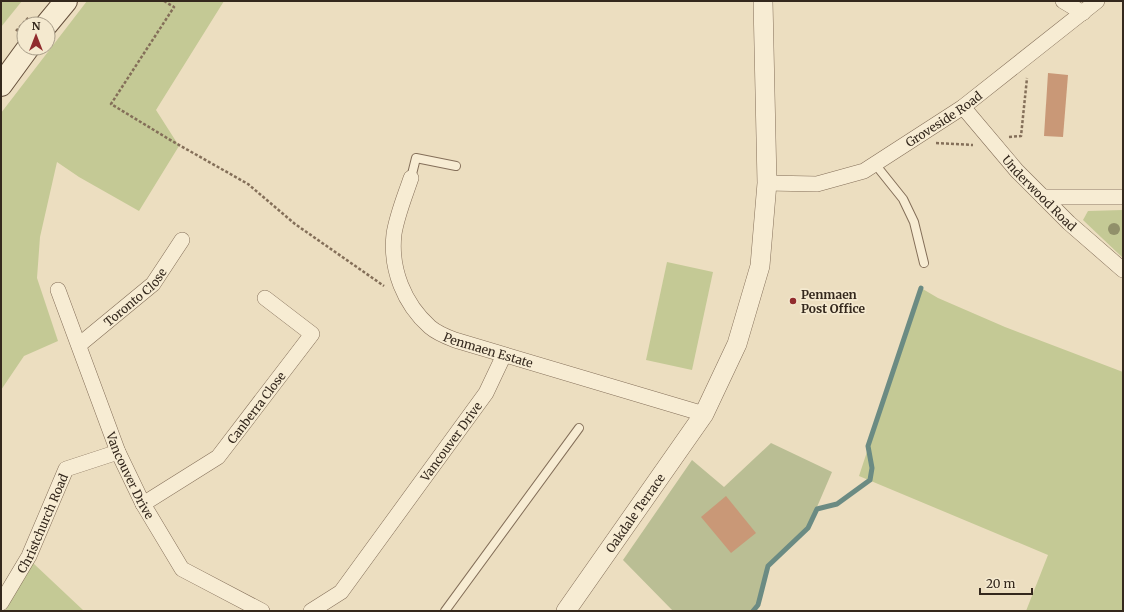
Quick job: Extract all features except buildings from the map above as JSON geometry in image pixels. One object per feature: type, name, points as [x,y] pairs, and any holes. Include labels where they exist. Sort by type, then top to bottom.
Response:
[{"type":"main road","points":[[44,16],[66,1]]},
{"type":"main road","points":[[1,85],[16,52]]},
{"type":"street","name":"Oakdale Terrace","points":[[566,611],[704,414],[736,344],[760,266],[767,183],[763,1]]},
{"type":"street","points":[[1063,1],[1083,13]]},
{"type":"street","name":"Groveside Road","points":[[767,183],[818,184],[864,171],[962,107],[1029,56],[1097,1]]},
{"type":"street","name":"Underwood Road","points":[[962,107],[1017,171],[1069,223],[1123,270]]},
{"type":"street","name":"Penmaen Estate","points":[[411,178],[394,234],[394,264],[400,286],[418,314],[431,328],[455,340],[704,414]]},
{"type":"street","points":[[1043,197],[1123,197]]},
{"type":"street","name":"Toronto Close","points":[[79,345],[154,284],[182,240]]},
{"type":"street","name":"Vancouver Drive","points":[[58,290],[118,452],[143,504],[182,569],[262,611]]},
{"type":"street","name":"Canberra Close","points":[[143,504],[218,457],[312,334],[265,298]]},
{"type":"street","name":"Vancouver Drive","points":[[311,611],[341,592],[486,393],[504,355]]},
{"type":"street","name":"Christchurch Road","points":[[1,603],[29,556],[66,469],[118,452]]},
{"type":"lane","points":[[411,178],[416,158],[456,166]]},
{"type":"lane","points":[[875,164],[903,199],[914,222],[924,263]]},
{"type":"lane","points":[[445,611],[580,428]]},
{"type":"path","points":[[164,1],[174,7],[111,104],[248,184],[295,224],[386,287],[400,286]]},
{"type":"path","points":[[930,143],[992,142],[1021,136],[1029,56]]},
{"type":"green space","points":[[1,1],[22,1],[1,27]]},
{"type":"green space","points":[[87,1],[224,1],[156,110],[179,146],[139,211],[79,177],[57,162],[40,237],[37,278],[58,341],[24,356],[1,390],[1,113],[45,56],[56,56],[56,41]]},
{"type":"green space","points":[[1123,210],[1123,258],[1083,220],[1088,211]]},
{"type":"green space","points":[[667,262],[713,272],[692,370],[646,360]]},
{"type":"green space","points":[[921,288],[938,298],[1005,327],[1123,372],[1123,611],[1026,611],[1048,555],[859,476]]},
{"type":"green space","points":[[771,443],[832,472],[808,528],[768,566],[758,605],[753,611],[673,611],[623,560],[692,460],[724,487]]},
{"type":"green space","points":[[33,563],[84,611],[5,611]]},
{"type":"waterway","points":[[753,611],[758,605],[768,566],[808,528],[817,509],[837,504],[870,480],[872,468],[868,446],[921,288]]},
{"type":"place","name":"Penmaen Post Office","points":[[793,301]]}]
